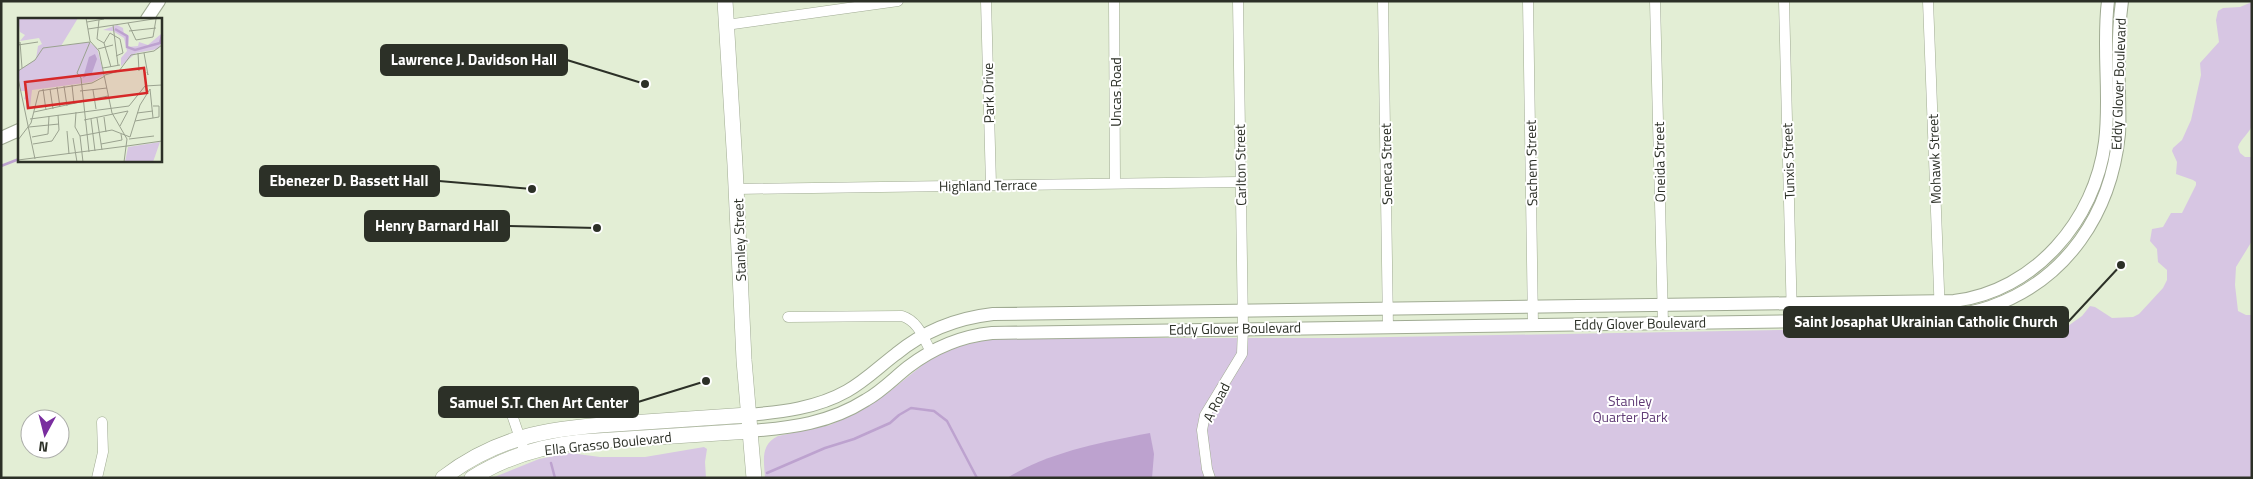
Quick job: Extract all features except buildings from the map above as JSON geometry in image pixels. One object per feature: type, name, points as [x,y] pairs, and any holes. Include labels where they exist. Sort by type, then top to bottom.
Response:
[{"type":"main road","name":"Stanley Street","points":[[725,1],[737,189],[743,342],[754,478]]},
{"type":"main road","name":"Ella Grasso Boulevard","points":[[443,478],[484,452],[520,438],[572,427],[748,415]]},
{"type":"main road","name":"Ella Grasso Boulevard","points":[[472,478],[491,467],[525,453],[581,442],[750,431]]},
{"type":"street","points":[[148,18],[159,1]]},
{"type":"street","points":[[726,25],[898,1]]},
{"type":"street","name":"Park Drive","points":[[986,1],[990,186]]},
{"type":"street","name":"Uncas Road","points":[[1114,1],[1115,183]]},
{"type":"street","name":"Carlton Street","points":[[1238,1],[1243,328]]},
{"type":"street","name":"Seneca Street","points":[[1383,1],[1388,326]]},
{"type":"street","name":"Sachem Street","points":[[1528,1],[1533,325]]},
{"type":"street","name":"Oneida Street","points":[[1655,1],[1663,323]]},
{"type":"street","name":"Tunxis Street","points":[[1784,1],[1792,321]]},
{"type":"street","name":"Mohawk Street","points":[[1928,1],[1940,316]]},
{"type":"street","name":"Eddy Glover Boulevard","points":[[748,415],[801,408],[835,397],[862,381],[900,350],[922,336],[954,322],[984,315],[1079,312],[1940,301],[1963,300],[1984,294],[2016,280],[2043,261],[2076,223],[2085,207],[2098,176],[2106,140],[2105,48],[2108,1]]},
{"type":"street","name":"Eddy Glover Boulevard","points":[[750,431],[800,426],[838,415],[868,399],[931,352],[958,340],[986,333],[1888,320],[1966,314],[1991,307],[2036,284],[2066,258],[2088,231],[2108,189],[2119,132],[2119,49],[2122,1]]},
{"type":"street","points":[[2105,48],[2119,49]]},
{"type":"street","points":[[1,138],[18,130]]},
{"type":"street","name":"Highland Terrace","points":[[737,189],[1240,182]]},
{"type":"street","points":[[2076,223],[2088,231]]},
{"type":"street","points":[[1079,312],[1080,331]]},
{"type":"street","points":[[788,317],[902,316],[910,318],[931,352]]},
{"type":"street","name":"A Road","points":[[1210,478],[1202,440],[1206,415],[1242,354],[1243,328]]},
{"type":"street","points":[[509,406],[525,453]]},
{"type":"street","points":[[97,478],[103,452],[102,422]]},
{"type":"green space","name":"Stanley Quarter Park","points":[[2252,2],[2252,125],[2238,147],[2240,153],[2245,157],[2252,157],[2252,241],[2236,267],[2235,285],[2238,311],[2246,315],[2252,315],[2252,478],[765,478],[764,454],[768,444],[778,436],[830,425],[858,412],[889,392],[930,359],[958,346],[997,338],[1336,338],[1949,327],[2009,312],[2014,313],[2020,323],[2032,331],[2038,333],[2058,333],[2082,316],[2090,306],[2095,307],[2112,318],[2133,317],[2139,314],[2163,288],[2167,280],[2167,270],[2158,262],[2157,249],[2150,241],[2152,229],[2163,227],[2171,213],[2182,213],[2196,185],[2196,182],[2193,180],[2176,174],[2177,162],[2172,151],[2182,140],[2191,120],[2201,75],[2200,63],[2219,42],[2216,20],[2218,11],[2223,8],[2240,7]]},
{"type":"green space","points":[[704,447],[707,449],[705,462],[706,478],[492,478],[539,459],[570,453],[600,457],[645,457]]},
{"type":"shaded area","points":[[1150,433],[1154,454],[1152,478],[1007,478],[1040,461],[1076,449]]},
{"type":"waterway","points":[[1,166],[18,159]]},
{"type":"waterway","points":[[767,473],[890,423],[911,408],[934,411],[947,421],[977,478]]},
{"type":"waterway","points":[[551,463],[555,478]]},
{"type":"place","name":"Lawrence J. Davidson Hall","points":[[645,84]]},
{"type":"place","name":"Ebenezer D. Bassett Hall","points":[[532,189]]},
{"type":"place","name":"Henry Barnard Hall","points":[[597,228]]},
{"type":"place","name":"Saint Josaphat Ukrainian Catholic Church","points":[[2121,265]]},
{"type":"place","name":"Samuel S.T. Chen Art Center","points":[[706,381]]}]
